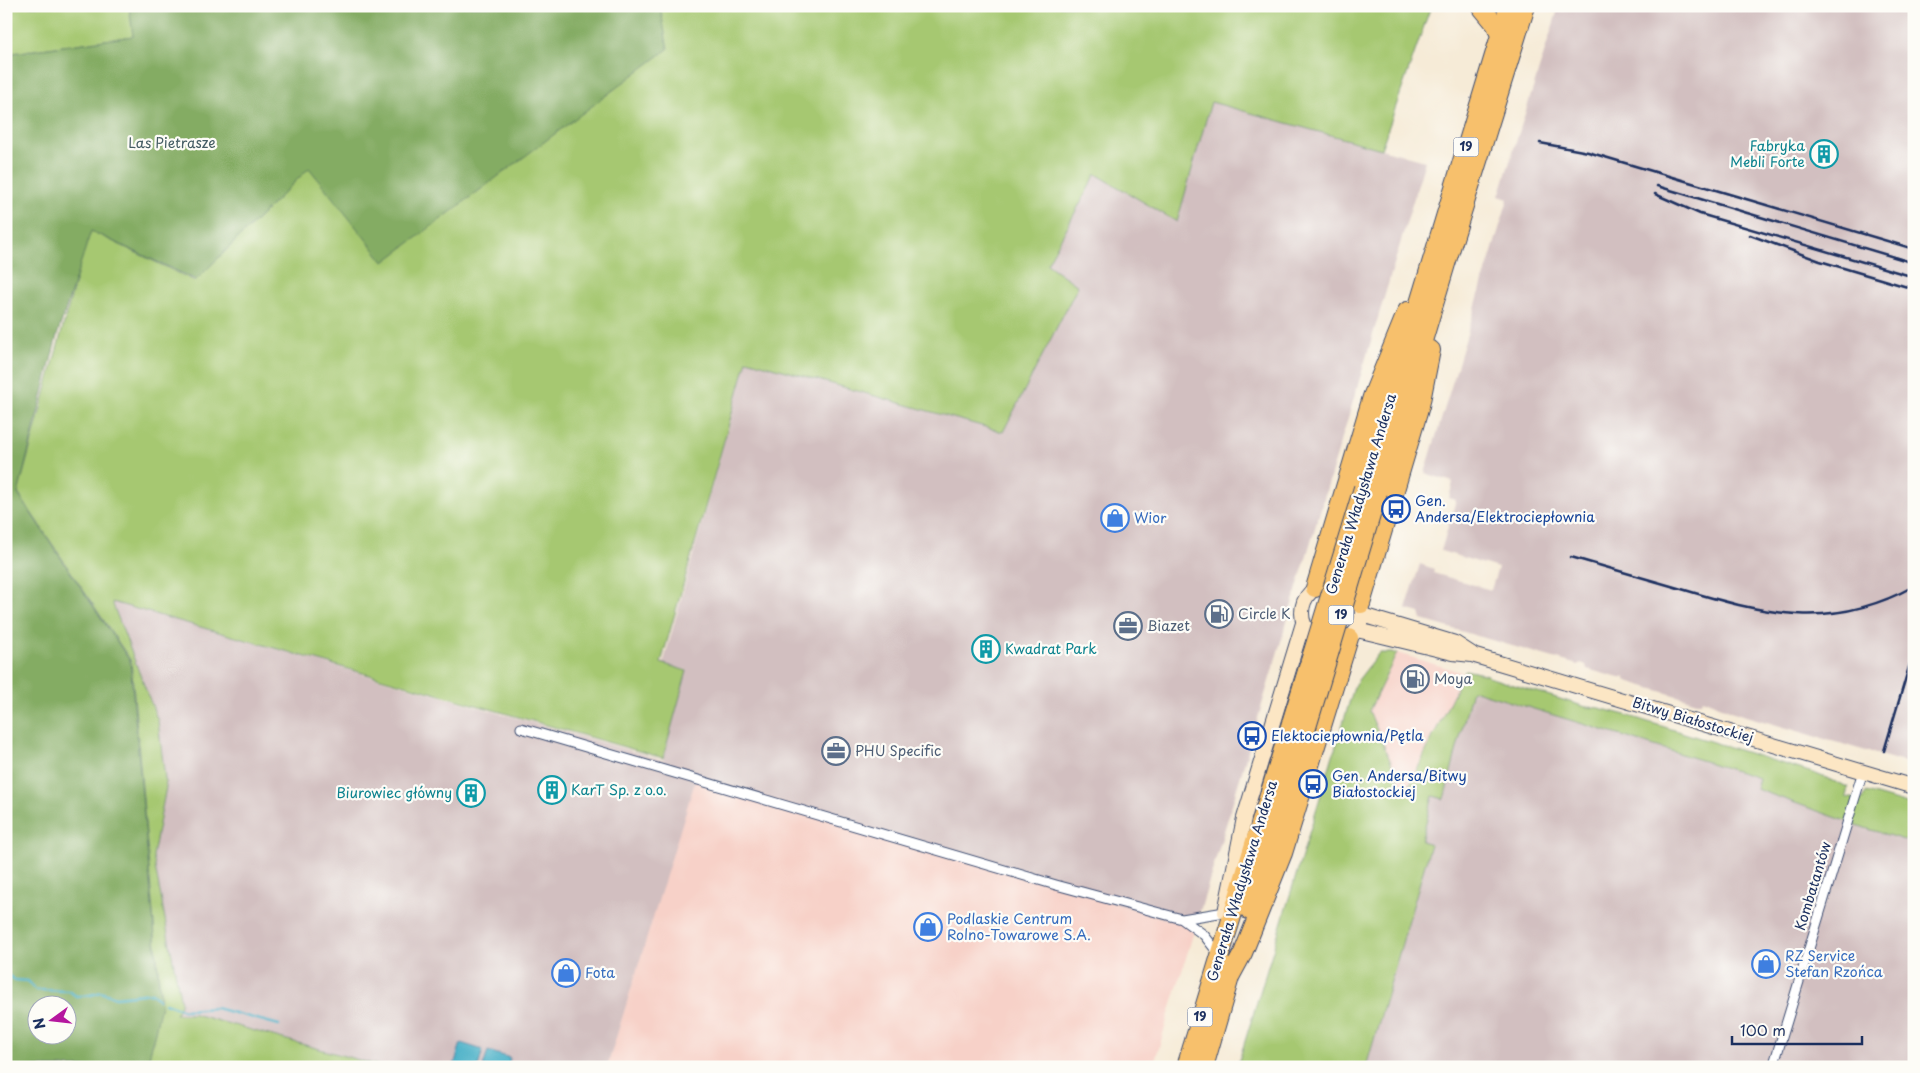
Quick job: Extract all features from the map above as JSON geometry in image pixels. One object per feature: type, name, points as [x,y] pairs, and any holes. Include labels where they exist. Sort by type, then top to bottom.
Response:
[{"type":"highway","name":"Generała Władysława Andersa","points":[[1204,1067],[1296,735],[1440,260],[1509,6]]},
{"type":"highway","name":"Generała Władysława Andersa","points":[[1440,260],[1526,6]]},
{"type":"highway","points":[[1486,7],[1500,36]]},
{"type":"highway","points":[[1315,588],[1378,379],[1418,283],[1440,260]]},
{"type":"highway","points":[[1361,610],[1420,406],[1444,290],[1440,260]]},
{"type":"highway","points":[[1230,977],[1244,953],[1283,853],[1353,634]]},
{"type":"highway","name":"Generała Władysława Andersa","points":[[1186,1067],[1214,967],[1296,735]]},
{"type":"highway","points":[[1214,967],[1215,948],[1226,912]]},
{"type":"street","points":[[1182,919],[1226,912],[1244,818],[1303,623],[1303,603],[1315,588],[1322,584],[1338,584],[1352,591],[1361,610],[1353,634],[1336,644],[1322,642],[1310,635],[1303,623]]},
{"type":"street","name":"Bitwy Białostockiej","points":[[1361,610],[1455,643],[1472,655]]},
{"type":"street","name":"Bitwy Białostockiej","points":[[1353,634],[1472,655],[1914,787]]},
{"type":"street","points":[[521,728],[1056,885],[1182,919],[1204,935],[1215,948]]},
{"type":"street","name":"Kombatantów","points":[[1773,1067],[1863,771]]},
{"type":"shaded area","points":[[1559,6],[1914,6],[1914,765],[1739,714],[1702,699],[1701,702],[1697,702],[1630,682],[1626,680],[1626,676],[1619,678],[1587,669],[1586,665],[1581,663],[1578,665],[1422,620],[1420,613],[1406,609],[1420,564],[1434,569],[1433,573],[1491,590],[1498,568],[1441,551],[1456,500],[1449,498],[1453,482],[1425,473],[1508,199],[1499,196]]},
{"type":"shaded area","points":[[1211,102],[1425,161],[1195,928],[697,775],[607,1067],[384,1067],[194,1014],[176,1014],[181,1002],[153,856],[166,787],[158,721],[112,602],[663,760],[687,670],[663,664],[747,360],[1003,432],[1078,286],[1047,264],[1097,173],[1177,222]]},
{"type":"shaded area","points":[[1397,653],[1464,673],[1405,796],[1369,711]]},
{"type":"shaded area","points":[[1472,690],[1759,778],[1757,789],[1868,829],[1914,843],[1914,1067],[1366,1067],[1431,844],[1421,841],[1433,796],[1444,799]]},
{"type":"shaded area","points":[[696,775],[1195,928],[1153,1067],[607,1067]]},
{"type":"green space","points":[[6,6],[129,6],[134,36],[6,54]]},
{"type":"green space","name":"Las Pietrasze","points":[[129,6],[660,6],[668,49],[384,262],[309,168],[196,280],[91,231],[57,336],[18,494],[130,661],[161,1005],[147,1067],[6,1067],[6,54],[133,36]]},
{"type":"green space","points":[[659,6],[1431,6],[1381,149],[1211,102],[1177,222],[1096,174],[1047,264],[1078,286],[1003,432],[747,360],[661,663],[687,671],[663,758],[112,602],[158,721],[166,787],[153,856],[181,1002],[176,1014],[194,1014],[384,1067],[147,1067],[161,1004],[131,661],[18,493],[89,230],[195,281],[309,168]]},
{"type":"green space","points":[[1379,653],[1397,653],[1369,711],[1405,795],[1465,670],[1488,675],[1488,677],[1586,707],[1599,708],[1629,716],[1816,774],[1848,787],[1846,797],[1862,800],[1866,792],[1914,806],[1914,843],[1868,829],[1756,789],[1759,778],[1472,690],[1444,799],[1433,796],[1421,841],[1431,844],[1366,1067],[1237,1067],[1355,684]]},
{"type":"water","points":[[461,1043],[483,1050],[478,1067],[454,1065]]},
{"type":"water","points":[[488,1051],[510,1058],[508,1067],[483,1067]]},
{"type":"waterway","points":[[6,974],[15,980],[28,981],[36,990],[69,991],[76,996],[92,995],[100,992],[116,997],[152,993],[159,1000]]},
{"type":"waterway","points":[[165,1003],[184,1010],[216,1008],[279,1025]]},
{"type":"railway","points":[[1540,143],[1588,152],[1914,249]]},
{"type":"railway","points":[[1657,186],[1914,263]]},
{"type":"railway","points":[[1655,194],[1700,214],[1914,277]]},
{"type":"railway","points":[[1750,235],[1820,261],[1914,289]]},
{"type":"railway","points":[[1571,557],[1715,599],[1773,612],[1828,614],[1856,609],[1884,600],[1914,586]]},
{"type":"railway","points":[[1884,751],[1914,650]]},
{"type":"place","name":"Fabryka Mebli Forte","points":[[1824,154]]},
{"type":"place","name":"Gen. Andersa/Elektrociepłownia","points":[[1396,509]]},
{"type":"place","name":"Wior","points":[[1115,518]]},
{"type":"place","name":"Circle K","points":[[1219,614]]},
{"type":"place","name":"Biazet","points":[[1128,626]]},
{"type":"place","name":"Kwadrat Park","points":[[986,649]]},
{"type":"place","name":"Moya","points":[[1415,679]]},
{"type":"place","name":"Elektociepłownia/Pętla","points":[[1252,736]]},
{"type":"place","name":"PHU Specific","points":[[836,751]]},
{"type":"place","name":"Gen. Andersa/Bitwy Białostockiej","points":[[1313,784]]},
{"type":"place","name":"KarT Sp. z o.o.","points":[[552,790]]},
{"type":"place","name":"Biurowiec główny","points":[[471,793]]},
{"type":"place","name":"Podlaskie Centrum Rolno-Towarowe S.A.","points":[[928,927]]},
{"type":"place","name":"RZ Service Stefan Rzońca","points":[[1766,964]]},
{"type":"place","name":"Fota","points":[[566,973]]}]
